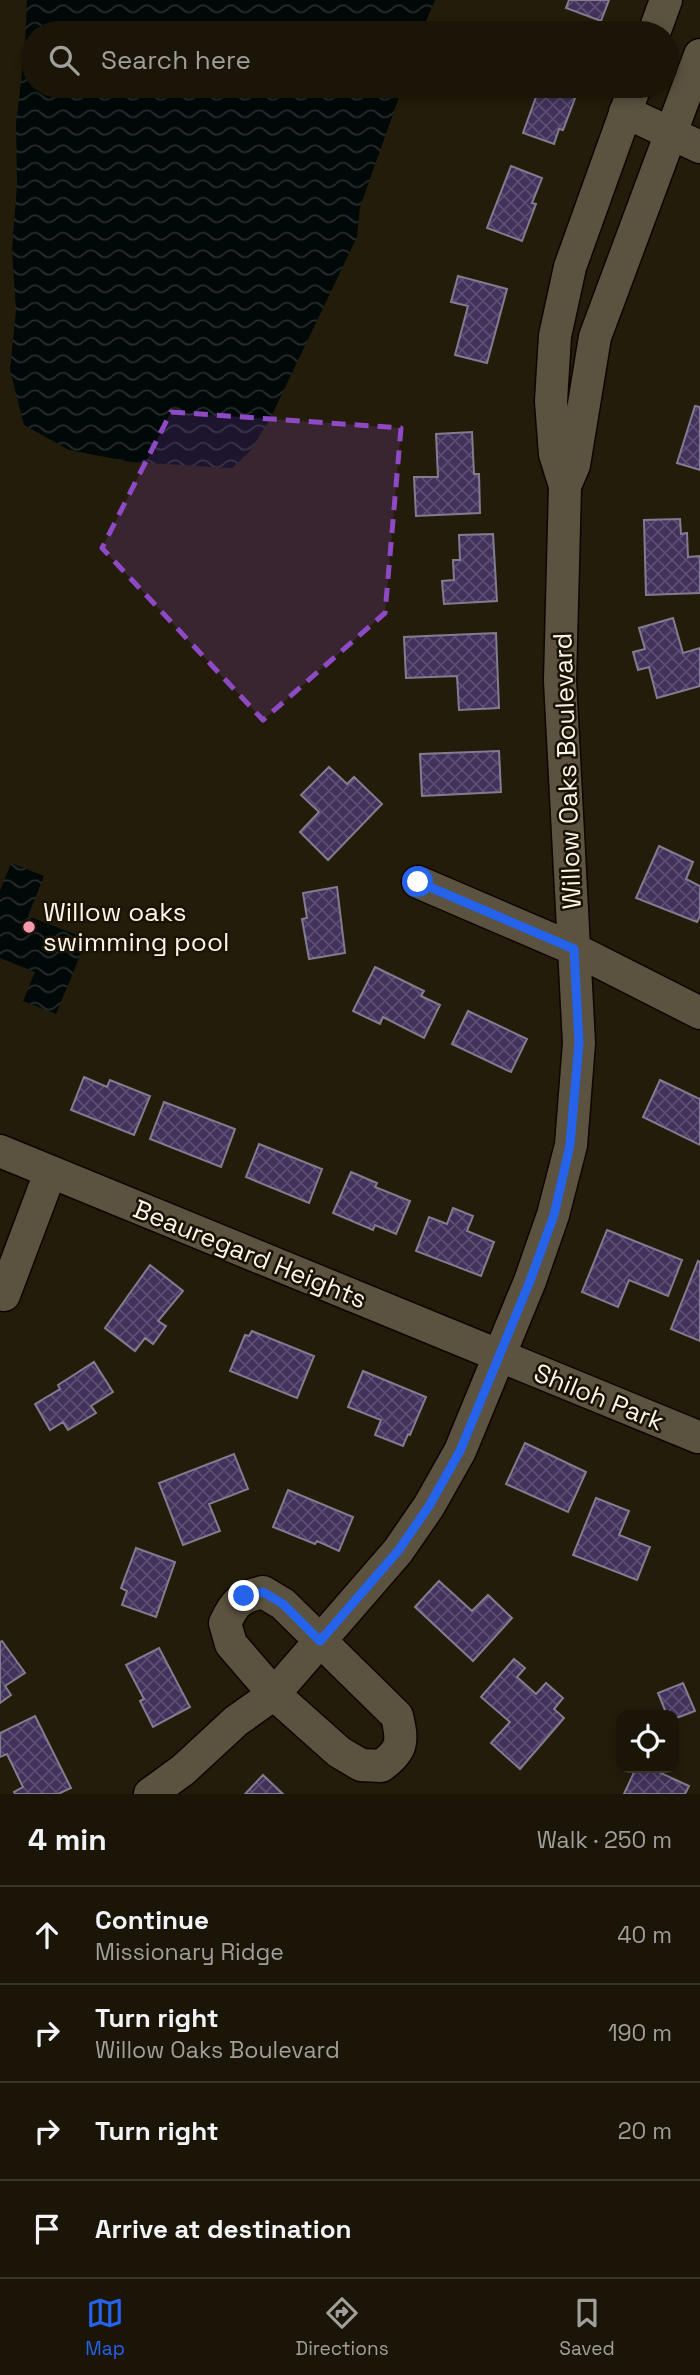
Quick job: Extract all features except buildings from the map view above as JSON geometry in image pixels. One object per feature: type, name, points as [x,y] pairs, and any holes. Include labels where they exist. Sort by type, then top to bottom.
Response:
[{"type":"street","points":[[659,21],[667,0]]},
{"type":"street","name":"Willow Oaks Boulevard","points":[[565,486],[574,465],[595,337],[700,55]]},
{"type":"street","points":[[630,99],[671,133],[700,146]]},
{"type":"street","name":"Willow Oaks Boulevard","points":[[150,1794],[184,1770],[236,1721],[274,1694],[398,1551],[429,1506],[460,1451],[530,1281],[554,1215],[570,1145],[579,1043],[561,681],[565,486],[555,454],[551,401],[555,336],[570,267],[630,99]]},
{"type":"street","points":[[418,882],[574,949],[700,1013]]},
{"type":"street","name":"Beauregard Heights","points":[[0,1151],[500,1356]]},
{"type":"street","points":[[4,1295],[50,1173]]},
{"type":"street","name":"Shiloh Park","points":[[500,1356],[698,1437]]},
{"type":"street","points":[[263,1592],[283,1604],[397,1716],[402,1738],[395,1756],[381,1766],[360,1765],[339,1752],[274,1694],[231,1644],[225,1623],[244,1596],[263,1592]]},
{"type":"highlighted area","points":[[171,412],[401,428],[385,613],[263,720],[102,548]]},
{"type":"water","points":[[27,0],[435,0],[426,21],[26,21]]},
{"type":"water","points":[[21,81],[21,98],[399,98],[360,207],[357,237],[270,419],[250,451],[232,468],[131,462],[69,450],[24,425],[10,370],[16,311],[12,250],[17,185],[16,124]]},
{"type":"water","name":"Willow oaks swimming pool","points":[[11,863],[44,876],[28,916],[87,939],[56,1014],[23,1001],[35,972],[0,958],[0,891]]},
{"type":"place","name":"Willow oaks swimming pool","points":[[29,927]]},
{"type":"route","points":[[244,1596],[263,1592],[283,1604],[320,1641],[398,1551],[429,1506],[460,1451],[530,1281],[554,1215],[570,1145],[579,1043],[574,949],[418,882]]}]
